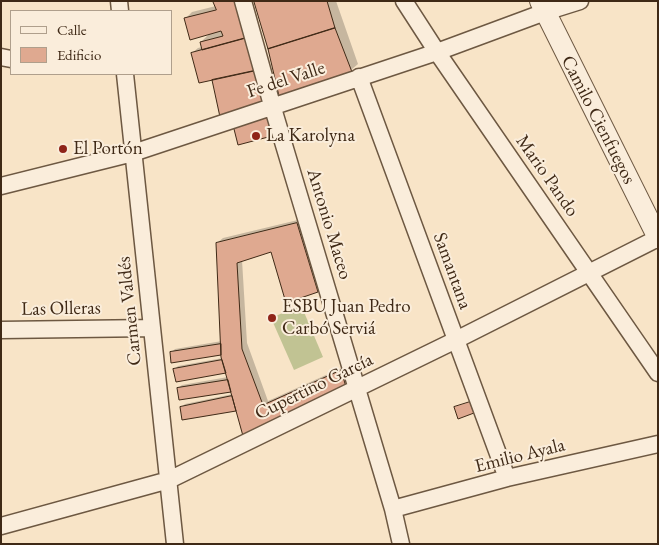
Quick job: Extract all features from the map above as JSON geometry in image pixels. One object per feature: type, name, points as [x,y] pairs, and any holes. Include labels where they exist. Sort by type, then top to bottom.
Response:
[{"type":"street","name":"Antonio Maceo","points":[[243,1],[272,105],[358,388],[393,509],[401,544]]},
{"type":"street","name":"Mario Pando","points":[[404,1],[436,52],[658,373]]},
{"type":"street","name":"Fe del Valle","points":[[1,186],[133,153],[272,105],[436,52],[542,7],[580,1]]},
{"type":"street","name":"Camilo Cienfuegos","points":[[542,7],[658,238]]},
{"type":"street","name":"Carmen Valdés","points":[[125,75],[175,544]]},
{"type":"street","name":"Samantana","points":[[359,77],[507,478]]},
{"type":"street","name":"Cupertino García","points":[[1,526],[169,480],[456,340],[658,238]]},
{"type":"street","name":"Las Olleras","points":[[1,330],[152,328]]},
{"type":"street","name":"Emilio Ayala","points":[[393,509],[507,478],[658,444]]},
{"type":"green space","points":[[301,305],[323,357],[294,370],[271,318]]},
{"type":"building","points":[[213,1],[236,1],[246,38],[202,50],[200,42],[223,36],[221,31],[190,40],[184,18],[216,10]]},
{"type":"building","points":[[327,1],[335,28],[268,49],[254,2]]},
{"type":"building","points":[[335,28],[352,72],[279,96],[268,49]]},
{"type":"building","points":[[246,38],[254,71],[199,83],[191,53]]},
{"type":"building","points":[[254,71],[264,104],[220,117],[212,80]]},
{"type":"building","points":[[267,116],[272,136],[238,145],[233,125]]},
{"type":"building","points":[[297,223],[318,292],[286,303],[271,252],[237,263],[242,349],[263,405],[341,370],[346,387],[243,436],[221,357],[216,243]]},
{"type":"building","points":[[221,344],[221,355],[171,363],[170,352]]},
{"type":"building","points":[[222,360],[226,373],[176,382],[173,369]]},
{"type":"building","points":[[228,380],[231,392],[179,400],[177,388]]},
{"type":"building","points":[[232,396],[236,411],[182,420],[180,407]]},
{"type":"building","points":[[470,402],[474,413],[458,419],[454,407]]},
{"type":"place","name":"La Karolyna","points":[[256,136]]},
{"type":"place","name":"El Portón","points":[[63,149]]},
{"type":"place","name":"ESBU Juan Pedro Carbó Serviá","points":[[272,318]]}]
